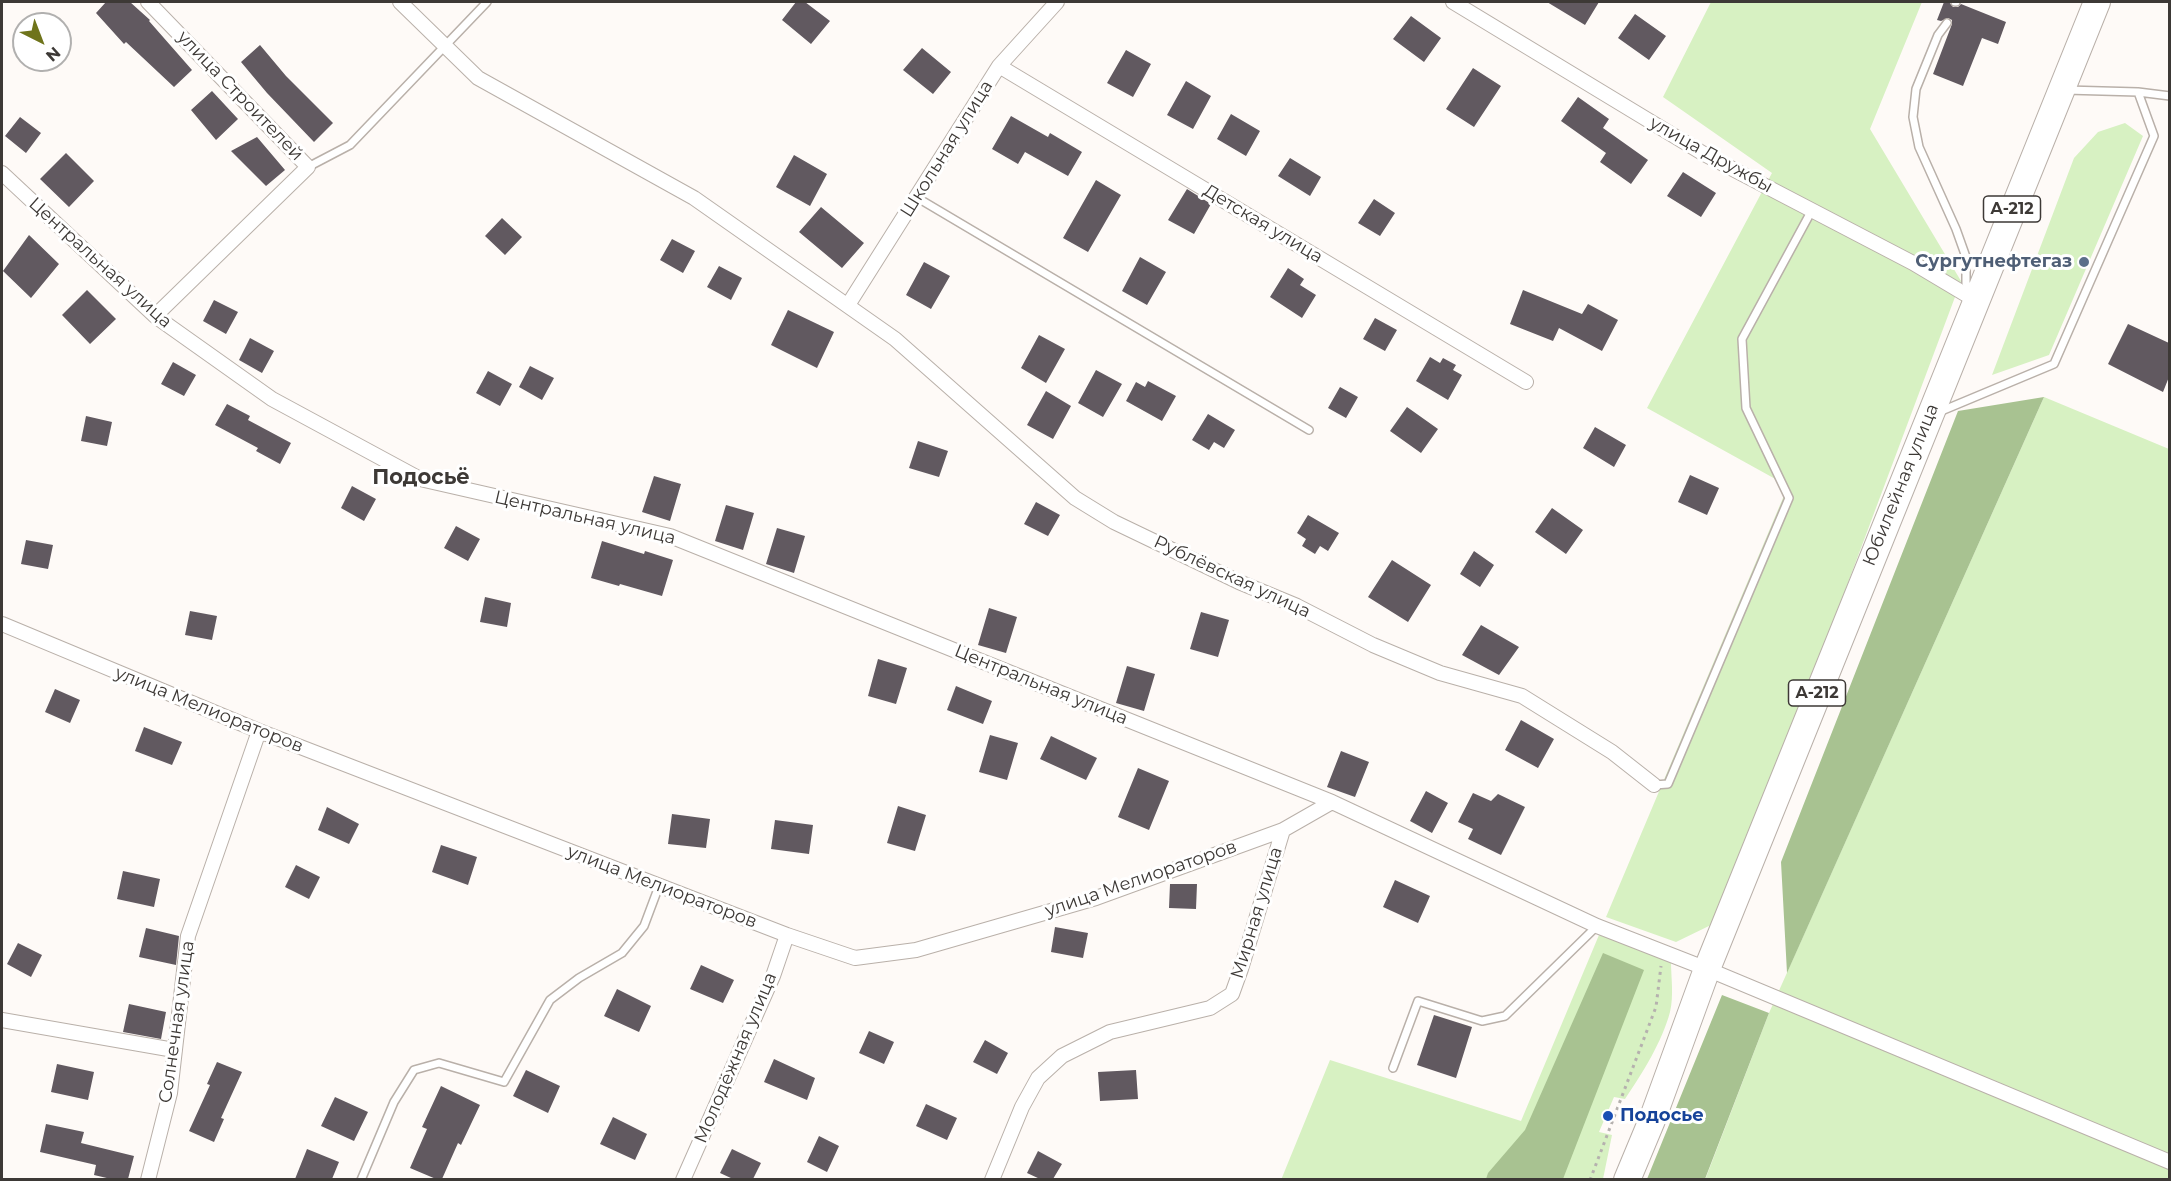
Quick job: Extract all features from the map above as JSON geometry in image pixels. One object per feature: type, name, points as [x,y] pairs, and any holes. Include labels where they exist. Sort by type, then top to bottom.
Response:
[{"type":"highway","name":"Юбилейная улица","points":[[1707,969],[1928,416],[2097,2]]},
{"type":"highway","name":"А-212","points":[[1627,1179],[1652,1120],[1707,969]]},
{"type":"street","name":"улица Строителей","points":[[148,2],[308,167],[155,316]]},
{"type":"street","name":"Рублёвская улица","points":[[400,2],[478,78],[694,198],[895,339],[1075,498],[1114,522],[1239,582],[1297,606],[1373,645],[1440,673],[1522,696],[1612,752],[1654,785]]},
{"type":"street","name":"Школьная улица","points":[[848,305],[999,66],[1057,2]]},
{"type":"street","name":"улица Дружбы","points":[[1453,2],[1704,154],[1913,263],[1975,300]]},
{"type":"street","name":"Детская улица","points":[[999,66],[1526,382]]},
{"type":"street","name":"Центральная улица","points":[[2,173],[155,316],[272,399],[420,479],[670,536],[1332,802],[1597,926],[1707,969],[2169,1162]]},
{"type":"street","name":"улица Мелиораторов","points":[[2,624],[259,731],[787,935],[855,958],[916,950],[1096,898],[1283,830],[1332,802]]},
{"type":"street","name":"Солнечная улица","points":[[148,1179],[170,1093],[188,936],[259,731]]},
{"type":"street","name":"Мирная улица","points":[[992,1179],[1022,1107],[1038,1078],[1062,1056],[1110,1032],[1210,1008],[1232,994],[1283,830]]},
{"type":"street","name":"Молодёжная улица","points":[[684,1179],[773,976],[787,935]]},
{"type":"street","points":[[2,1020],[174,1050]]},
{"type":"lane","points":[[308,167],[350,145],[487,2]]},
{"type":"lane","points":[[1947,23],[1938,35],[1916,89],[1914,117],[1919,147],[1956,229],[1966,257],[1966,282],[1975,300]]},
{"type":"lane","points":[[2061,89],[2138,92],[2169,96]]},
{"type":"lane","points":[[1928,416],[2054,364],[2154,136],[2138,92]]},
{"type":"lane","points":[[916,197],[1309,430]]},
{"type":"lane","points":[[1654,785],[1668,784],[1789,498],[1746,408],[1742,339],[1812,210]]},
{"type":"lane","points":[[361,1179],[394,1102],[414,1070],[439,1063],[504,1082],[549,1000],[579,978],[622,953],[644,926],[659,886]]},
{"type":"lane","points":[[1393,1068],[1418,1001],[1482,1021],[1505,1016],[1597,926]]},
{"type":"path","points":[[1590,1179],[1656,1007],[1663,953]]},
{"type":"green space","points":[[1711,2],[1922,2],[1870,129],[1961,281],[1849,580],[1823,659],[1711,925],[1676,942],[1606,917],[1788,486],[1647,408],[1772,173],[1663,97]]},
{"type":"green space","points":[[2125,123],[2143,136],[2049,355],[1992,375],[2074,158],[2098,132]]},
{"type":"green space","points":[[2044,397],[2169,449],[2169,1179],[1705,1180],[1769,1013]]},
{"type":"green space","points":[[2044,397],[1787,973],[1781,862],[1958,411]]},
{"type":"green space","points":[[1599,935],[1671,961],[1672,986],[1670,1012],[1657,1046],[1625,1099],[1614,1097],[1599,1132],[1612,1135],[1603,1179],[1281,1180],[1330,1060],[1521,1121]]},
{"type":"green space","points":[[1603,953],[1644,970],[1563,1179],[1486,1179],[1488,1173],[1525,1130]]},
{"type":"green space","points":[[1722,995],[1769,1013],[1705,1179],[1647,1179]]},
{"type":"building","points":[[106,2],[130,2],[150,20],[192,70],[174,87],[126,42],[124,44],[96,13]]},
{"type":"building","points":[[796,2],[805,2],[830,21],[811,44],[782,20]]},
{"type":"building","points":[[1547,2],[1599,2],[1585,25]]},
{"type":"building","points":[[1944,2],[1949,2],[1953,7],[1961,4],[2006,22],[1998,44],[1982,38],[1963,86],[1933,74],[1952,24],[1952,20],[1948,18],[1937,20]]},
{"type":"building","points":[[1635,14],[1666,36],[1649,60],[1618,38]]},
{"type":"building","points":[[1411,16],[1441,38],[1424,62],[1393,39]]},
{"type":"building","points":[[260,45],[286,76],[333,123],[314,142],[241,62]]},
{"type":"building","points":[[922,48],[951,72],[933,94],[903,70]]},
{"type":"building","points":[[1126,50],[1151,64],[1133,97],[1107,83]]},
{"type":"building","points":[[1473,68],[1501,86],[1474,127],[1446,109]]},
{"type":"building","points":[[1186,81],[1211,96],[1193,129],[1167,115]]},
{"type":"building","points":[[212,91],[238,119],[216,140],[191,110]]},
{"type":"building","points":[[1578,97],[1609,119],[1603,128],[1648,160],[1631,184],[1600,162],[1606,153],[1561,121]]},
{"type":"building","points":[[1231,114],[1260,131],[1246,156],[1217,139]]},
{"type":"building","points":[[1011,116],[1048,137],[1050,133],[1082,152],[1068,176],[1025,152],[1018,164],[992,149]]},
{"type":"building","points":[[20,117],[41,133],[26,153],[5,136]]},
{"type":"building","points":[[257,137],[285,170],[266,186],[231,151]]},
{"type":"building","points":[[66,153],[94,181],[69,207],[40,179]]},
{"type":"building","points":[[794,155],[827,174],[810,206],[776,187]]},
{"type":"building","points":[[1290,158],[1321,177],[1310,196],[1278,176]]},
{"type":"building","points":[[1683,172],[1716,193],[1701,217],[1667,196]]},
{"type":"building","points":[[1096,180],[1121,195],[1088,252],[1063,238]]},
{"type":"building","points":[[1187,189],[1211,204],[1194,234],[1168,220]]},
{"type":"building","points":[[1374,199],[1395,213],[1380,236],[1358,223]]},
{"type":"building","points":[[821,207],[864,243],[842,268],[799,232]]},
{"type":"building","points":[[502,218],[522,237],[505,255],[485,236]]},
{"type":"building","points":[[29,235],[59,264],[31,298],[3,271]]},
{"type":"building","points":[[672,239],[695,251],[683,273],[660,260]]},
{"type":"building","points":[[1140,257],[1166,272],[1147,305],[1122,291]]},
{"type":"building","points":[[924,262],[950,276],[931,309],[906,295]]},
{"type":"building","points":[[719,266],[742,278],[731,300],[707,287]]},
{"type":"building","points":[[1288,268],[1304,279],[1300,285],[1316,295],[1302,318],[1270,297]]},
{"type":"building","points":[[87,290],[116,319],[90,344],[62,315]]},
{"type":"building","points":[[1523,290],[1582,314],[1588,304],[1618,320],[1602,351],[1559,328],[1553,341],[1510,324]]},
{"type":"building","points":[[214,300],[238,312],[226,334],[203,321]]},
{"type":"building","points":[[788,310],[834,332],[817,368],[771,345]]},
{"type":"building","points":[[1375,318],[1397,330],[1385,351],[1363,339]]},
{"type":"building","points":[[2128,324],[2169,343],[2169,377],[2163,392],[2108,364]]},
{"type":"building","points":[[1039,335],[1065,349],[1046,383],[1021,368]]},
{"type":"building","points":[[250,338],[274,351],[262,373],[239,360]]},
{"type":"building","points":[[1430,357],[1440,363],[1443,358],[1456,365],[1453,370],[1462,375],[1448,400],[1416,381]]},
{"type":"building","points":[[173,362],[196,375],[184,396],[161,384]]},
{"type":"building","points":[[530,366],[554,378],[542,400],[519,387]]},
{"type":"building","points":[[1096,370],[1122,384],[1103,417],[1078,403]]},
{"type":"building","points":[[488,371],[512,384],[500,406],[476,393]]},
{"type":"building","points":[[1148,381],[1176,396],[1162,421],[1126,401],[1136,382],[1145,387]]},
{"type":"building","points":[[1340,387],[1358,397],[1346,418],[1328,408]]},
{"type":"building","points":[[1046,391],[1071,406],[1053,439],[1027,425]]},
{"type":"building","points":[[227,404],[250,416],[248,420],[291,443],[280,464],[256,451],[258,448],[215,425]]},
{"type":"building","points":[[1407,407],[1438,429],[1421,453],[1390,431]]},
{"type":"building","points":[[1208,414],[1235,430],[1224,448],[1214,442],[1209,450],[1192,440]]},
{"type":"building","points":[[86,416],[112,422],[107,446],[81,441]]},
{"type":"building","points":[[1595,427],[1626,445],[1614,467],[1583,448]]},
{"type":"building","points":[[918,441],[948,451],[939,477],[909,468]]},
{"type":"building","points":[[1690,475],[1719,488],[1707,515],[1678,502]]},
{"type":"building","points":[[654,476],[681,484],[670,521],[642,512]]},
{"type":"building","points":[[352,486],[376,499],[364,521],[341,508]]},
{"type":"building","points":[[1036,502],[1060,515],[1048,536],[1024,524]]},
{"type":"building","points":[[726,505],[754,513],[743,550],[715,541]]},
{"type":"building","points":[[1552,508],[1583,530],[1566,554],[1535,532]]},
{"type":"building","points":[[1308,515],[1339,533],[1328,551],[1320,546],[1315,554],[1302,546],[1306,539],[1297,533]]},
{"type":"building","points":[[456,526],[480,539],[468,561],[444,548]]},
{"type":"building","points":[[777,528],[805,536],[794,573],[766,564]]},
{"type":"building","points":[[26,540],[53,545],[48,569],[21,564]]},
{"type":"building","points":[[602,541],[673,560],[662,596],[591,578]]},
{"type":"building","points":[[1474,551],[1494,565],[1480,587],[1460,574]]},
{"type":"building","points":[[1392,560],[1431,585],[1408,622],[1368,597]]},
{"type":"building","points":[[485,597],[511,603],[507,627],[480,622]]},
{"type":"building","points":[[989,608],[1017,617],[1006,653],[978,645]]},
{"type":"building","points":[[190,611],[217,616],[212,640],[185,635]]},
{"type":"building","points":[[1201,612],[1229,620],[1218,657],[1190,649]]},
{"type":"building","points":[[1481,625],[1519,647],[1499,675],[1462,655]]},
{"type":"building","points":[[878,659],[907,668],[896,704],[868,696]]},
{"type":"building","points":[[1127,666],[1155,674],[1144,711],[1116,703]]},
{"type":"building","points":[[956,686],[992,701],[983,724],[947,710]]},
{"type":"building","points":[[55,689],[80,700],[70,723],[45,712]]},
{"type":"building","points":[[1521,720],[1554,739],[1538,768],[1505,750]]},
{"type":"building","points":[[144,727],[182,742],[172,765],[135,751]]},
{"type":"building","points":[[990,735],[1018,743],[1007,780],[979,772]]},
{"type":"building","points":[[1051,736],[1097,758],[1086,780],[1040,759]]},
{"type":"building","points":[[1341,751],[1369,762],[1355,797],[1327,787]]},
{"type":"building","points":[[1138,768],[1169,781],[1149,830],[1118,817]]},
{"type":"building","points":[[1426,791],[1448,803],[1432,833],[1410,821]]},
{"type":"building","points":[[1473,793],[1491,801],[1498,794],[1525,807],[1501,855],[1468,839],[1473,829],[1458,822]]},
{"type":"building","points":[[898,806],[926,815],[915,851],[887,843]]},
{"type":"building","points":[[327,807],[359,824],[349,844],[318,830]]},
{"type":"building","points":[[672,814],[710,819],[706,848],[668,844]]},
{"type":"building","points":[[775,820],[813,825],[809,854],[771,849]]},
{"type":"building","points":[[441,845],[477,857],[468,885],[432,872]]},
{"type":"building","points":[[296,865],[320,877],[309,899],[285,887]]},
{"type":"building","points":[[123,871],[160,879],[154,907],[117,899]]},
{"type":"building","points":[[1395,880],[1430,896],[1418,923],[1383,907]]},
{"type":"building","points":[[1170,884],[1197,884],[1196,909],[1169,908]]},
{"type":"building","points":[[1055,927],[1088,933],[1083,958],[1051,952]]},
{"type":"building","points":[[146,928],[179,936],[176,965],[139,957]]},
{"type":"building","points":[[18,943],[42,955],[31,977],[7,964]]},
{"type":"building","points":[[701,965],[734,980],[723,1003],[690,989]]},
{"type":"building","points":[[617,989],[651,1006],[639,1032],[604,1016]]},
{"type":"building","points":[[129,1004],[166,1012],[161,1039],[123,1032]]},
{"type":"building","points":[[1434,1015],[1472,1027],[1456,1078],[1417,1065]]},
{"type":"building","points":[[869,1031],[894,1042],[884,1064],[859,1053]]},
{"type":"building","points":[[985,1040],[1008,1053],[997,1074],[973,1062]]},
{"type":"building","points":[[774,1059],[815,1078],[807,1100],[764,1082]]},
{"type":"building","points":[[217,1062],[242,1072],[221,1118],[224,1119],[214,1142],[189,1131],[210,1085],[207,1084]]},
{"type":"building","points":[[57,1064],[94,1072],[88,1100],[51,1092]]},
{"type":"building","points":[[526,1070],[560,1086],[548,1113],[513,1096]]},
{"type":"building","points":[[1136,1070],[1138,1099],[1100,1101],[1098,1072]]},
{"type":"building","points":[[441,1086],[480,1105],[461,1145],[458,1143],[442,1179],[436,1179],[410,1168],[427,1129],[422,1127]]},
{"type":"building","points":[[335,1097],[368,1112],[354,1141],[321,1126]]},
{"type":"building","points":[[926,1104],[957,1118],[947,1140],[916,1126]]},
{"type":"building","points":[[613,1117],[647,1134],[635,1160],[600,1144]]},
{"type":"building","points":[[46,1124],[84,1132],[81,1143],[134,1156],[128,1179],[111,1179],[94,1175],[96,1165],[40,1152]]},
{"type":"building","points":[[819,1136],[839,1146],[827,1172],[807,1162]]},
{"type":"building","points":[[307,1149],[339,1162],[332,1179],[295,1179]]},
{"type":"building","points":[[732,1149],[761,1163],[753,1179],[733,1179],[720,1173]]},
{"type":"building","points":[[1038,1151],[1062,1164],[1053,1179],[1040,1179],[1027,1173]]},
{"type":"place","name":"Сургутнефтегаз","points":[[2084,262]]},
{"type":"place","name":"Подосье","points":[[1608,1116]]},
{"type":"district","name":"Подосьё","points":[[421,478]]}]
